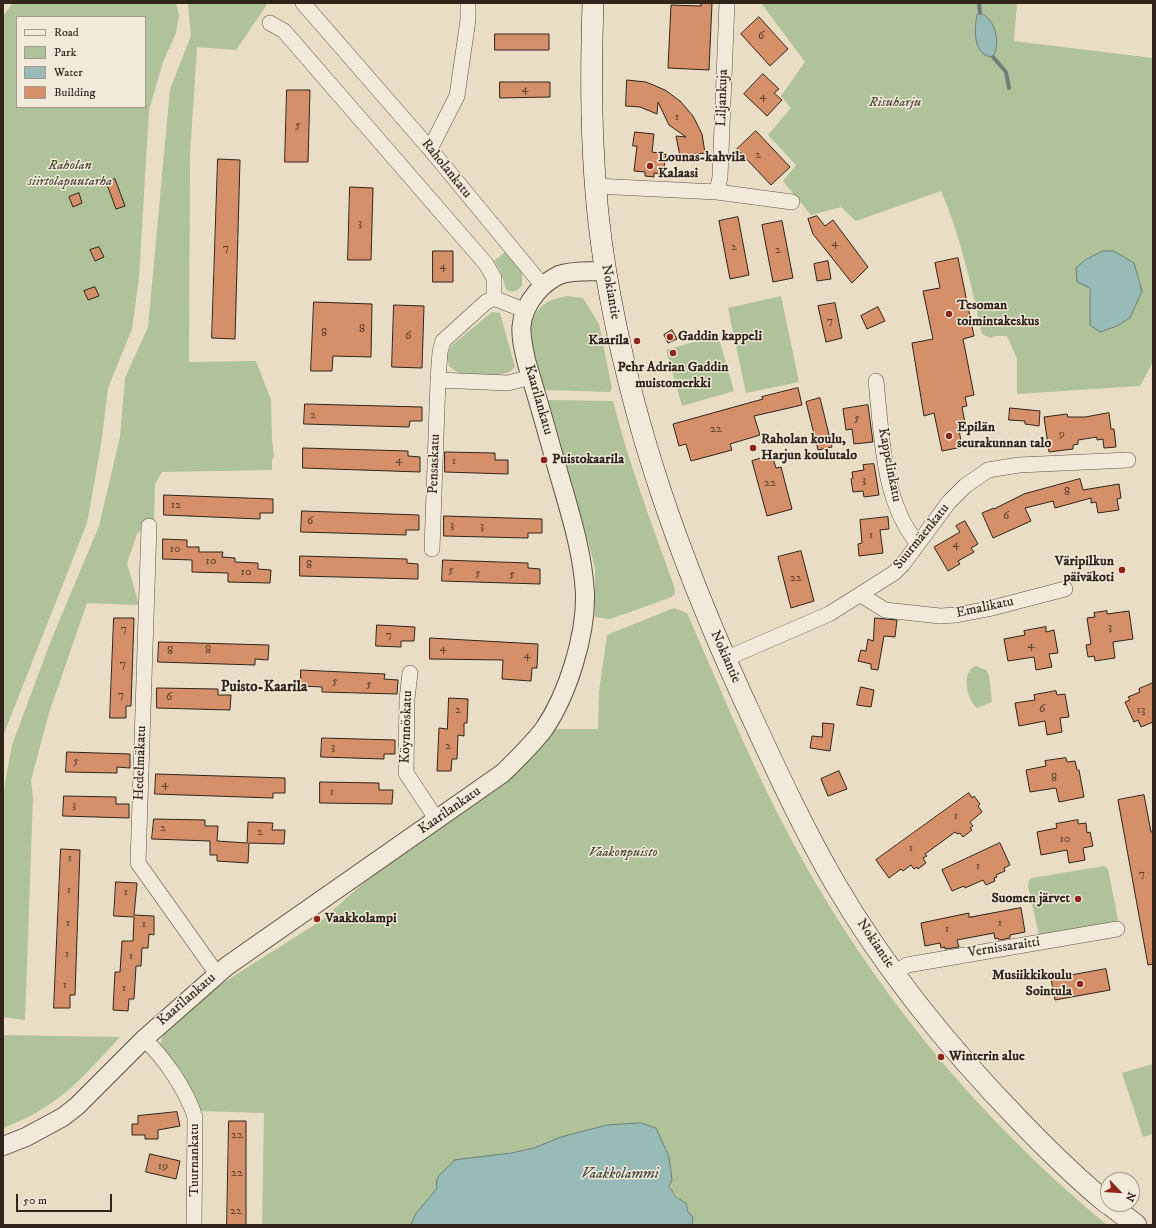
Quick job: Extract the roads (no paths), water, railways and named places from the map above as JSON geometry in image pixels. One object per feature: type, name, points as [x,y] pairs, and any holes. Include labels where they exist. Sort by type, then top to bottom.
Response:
[{"type":"main road","name":"Nokiantie","points":[[593,3],[592,52],[595,186],[606,271],[626,376],[642,435],[680,551],[725,659],[780,779],[837,887],[912,999],[971,1070],[1040,1142],[1100,1197]]},
{"type":"main road","name":"Nokiantie","points":[[1119,1212],[1136,1225]]},
{"type":"street","points":[[430,148],[457,96],[468,20],[468,3]]},
{"type":"street","name":"Liljankuja","points":[[717,192],[721,153],[726,3]]},
{"type":"street","name":"Raholankatu","points":[[305,4],[430,148],[543,286]]},
{"type":"street","points":[[270,23],[284,30],[486,264],[494,278],[494,299],[524,310],[543,286],[560,275],[606,271]]},
{"type":"street","points":[[595,186],[717,192],[792,202]]},
{"type":"street","name":"Pensaskatu","points":[[432,549],[440,352],[443,341],[486,302],[494,299]]},
{"type":"street","name":"Kaarilankatu","points":[[3,1146],[26,1137],[63,1117],[83,1100],[144,1039],[217,974],[503,773],[524,753],[544,728],[562,694],[574,661],[582,625],[585,595],[579,546],[521,337],[521,324],[524,310]]},
{"type":"street","points":[[438,380],[513,382],[531,377]]},
{"type":"street","name":"Kappelinkatu","points":[[876,381],[884,452],[893,494],[903,522],[918,544]]},
{"type":"street","name":"Suurmäenkatu","points":[[725,659],[806,624],[860,595],[894,573],[960,491],[988,470],[1019,465],[1128,460]]},
{"type":"street","name":"Hedelmäkatu","points":[[149,526],[138,863],[217,974]]},
{"type":"street","name":"Emalikatu","points":[[860,595],[885,610],[934,615],[956,615],[988,609],[1065,589]]},
{"type":"street","name":"Köynnöskatu","points":[[410,673],[407,699],[406,773],[437,820]]},
{"type":"street","name":"Vernissaraitti","points":[[894,973],[907,965],[1117,929]]},
{"type":"street","name":"Tuurnankatu","points":[[144,1039],[156,1049],[191,1102],[195,1116],[194,1225]]},
{"type":"water","points":[[980,13],[990,20],[996,32],[997,45],[993,57],[986,56],[978,47],[976,41],[976,21],[977,15]]},
{"type":"water","points":[[1103,251],[1114,251],[1134,263],[1142,291],[1130,318],[1117,326],[1100,332],[1090,325],[1090,288],[1077,282],[1076,268],[1085,260]]},
{"type":"water","name":"Vaakkolammi","points":[[641,1123],[656,1128],[669,1157],[672,1180],[669,1186],[676,1197],[686,1203],[688,1212],[693,1217],[692,1225],[411,1225],[415,1215],[437,1188],[437,1179],[454,1160],[511,1153],[534,1148],[561,1137],[607,1125]]},
{"type":"waterway","points":[[979,3],[980,13]]},
{"type":"waterway","points":[[993,57],[1006,72],[1009,88]]},
{"type":"place","name":"Lounas-kahvila Kalaasi","points":[[650,166]]},
{"type":"place","name":"Tesoman toimintakeskus","points":[[949,314]]},
{"type":"place","name":"Gaddin kappeli","points":[[670,337]]},
{"type":"place","name":"Kaarila","points":[[637,341]]},
{"type":"place","name":"Pehr Adrian Gaddin muistomerkki","points":[[673,353]]},
{"type":"place","name":"Epilän seurakunnan talo","points":[[949,436]]},
{"type":"place","name":"Raholan koulu, Harjun koulutalo","points":[[753,448]]},
{"type":"place","name":"Puistokaarila","points":[[544,460]]},
{"type":"place","name":"Väripilkun päiväkoti","points":[[1122,570]]},
{"type":"place","name":"Suomen järvet","points":[[1078,899]]},
{"type":"place","name":"Vaakkolampi","points":[[317,919]]},
{"type":"place","name":"Musiikkikoulu Sointula","points":[[1080,984]]},
{"type":"place","name":"Winterin alue","points":[[941,1057]]},
{"type":"district","name":"Puisto-Kaarila","points":[[264,688]]},
{"type":"park label","name":"Risuharju","points":[[895,103]]},
{"type":"park label","name":"Raholan siirtolapuutarha","points":[[70,174]]},
{"type":"park label","name":"Vaakonpuisto","points":[[623,853]]}]
